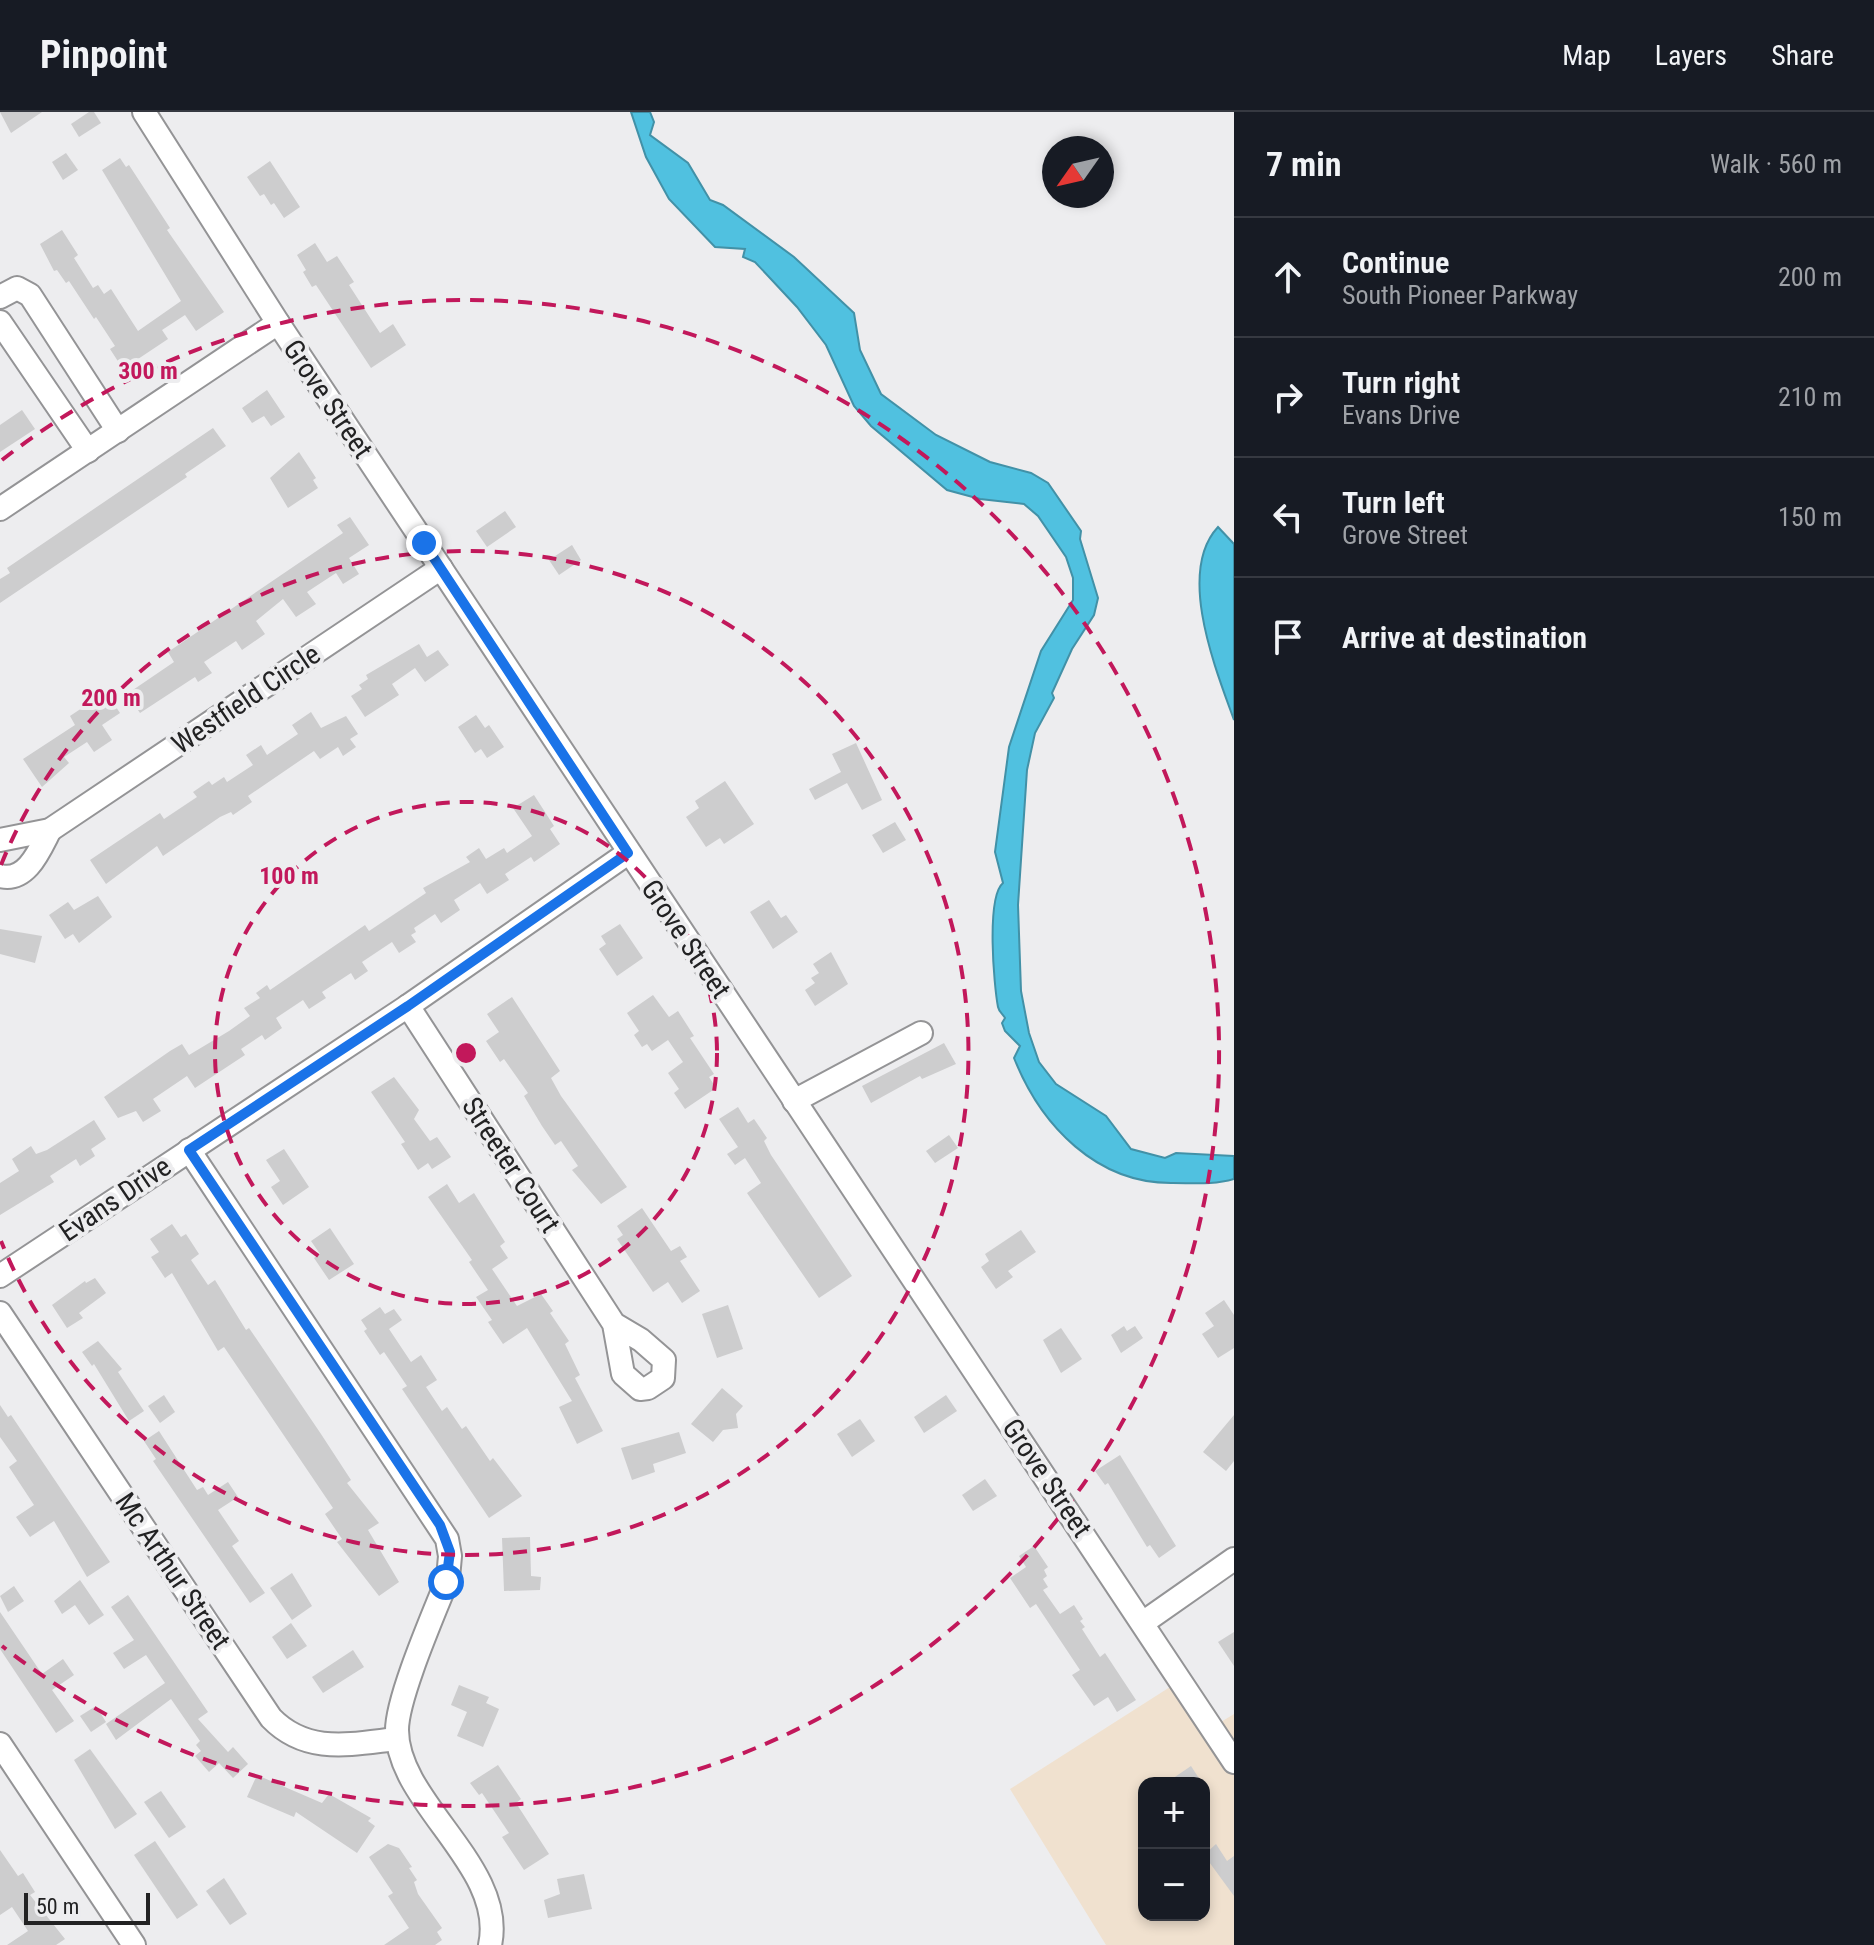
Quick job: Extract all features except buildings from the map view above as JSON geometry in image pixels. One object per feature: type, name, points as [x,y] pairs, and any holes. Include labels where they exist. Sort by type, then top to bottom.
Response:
[{"type":"street","name":"Grove Street","points":[[144,112],[278,323],[628,853],[1144,1622],[1234,1762]]},
{"type":"street","points":[[0,297],[17,288],[30,295],[118,431]]},
{"type":"street","points":[[0,322],[88,451]]},
{"type":"street","points":[[0,509],[278,323]]},
{"type":"street","name":"Westfield Circle","points":[[0,840],[50,830],[441,568]]},
{"type":"street","name":"Westfield Circle","points":[[0,876],[17,875],[28,868],[50,830]]},
{"type":"street","name":"Evans Drive","points":[[0,1276],[408,1006],[628,853]]},
{"type":"street","name":"Streeter Court","points":[[408,1006],[614,1324]]},
{"type":"street","points":[[794,1101],[921,1033]]},
{"type":"street","points":[[189,1150],[447,1539],[450,1556],[448,1578],[400,1708],[397,1739],[406,1766],[485,1894],[492,1921],[490,1945]]},
{"type":"street","name":"Mc Arthur Street","points":[[0,1313],[271,1718],[296,1737],[322,1745],[397,1739]]},
{"type":"street","points":[[1144,1622],[1234,1559]]},
{"type":"street","points":[[0,1744],[134,1945]]},
{"type":"shaded area","points":[[1181,1680],[1211,1728],[1234,1714],[1234,1945],[1106,1945],[1010,1789]]},
{"type":"water","points":[[631,112],[650,112],[654,122],[650,135],[688,163],[710,200],[723,205],[794,257],[854,313],[860,350],[881,394],[936,435],[990,462],[1031,473],[1048,483],[1081,531],[1080,539],[1098,598],[1094,615],[1072,649],[1052,693],[1054,698],[1035,733],[1027,770],[1018,905],[1021,991],[1029,1033],[1039,1062],[1056,1084],[1106,1116],[1131,1149],[1165,1158],[1176,1153],[1234,1156],[1234,1179],[1204,1183],[1145,1181],[1096,1162],[1056,1128],[1040,1106],[1014,1058],[1020,1046],[1005,1031],[1002,1023],[1005,1018],[996,996],[993,923],[994,905],[1003,883],[995,852],[1009,747],[1041,651],[1073,600],[1073,578],[1066,557],[1038,516],[1024,504],[980,499],[947,490],[871,426],[854,406],[826,345],[797,307],[755,262],[743,257],[745,249],[715,247],[669,199],[646,157]]},
{"type":"water","points":[[1218,527],[1234,544],[1234,720],[1210,649],[1200,595],[1200,569],[1206,546]]},
{"type":"route","points":[[424,543],[524,690],[628,853],[408,1006],[189,1150],[440,1525],[450,1552],[446,1582]]}]
